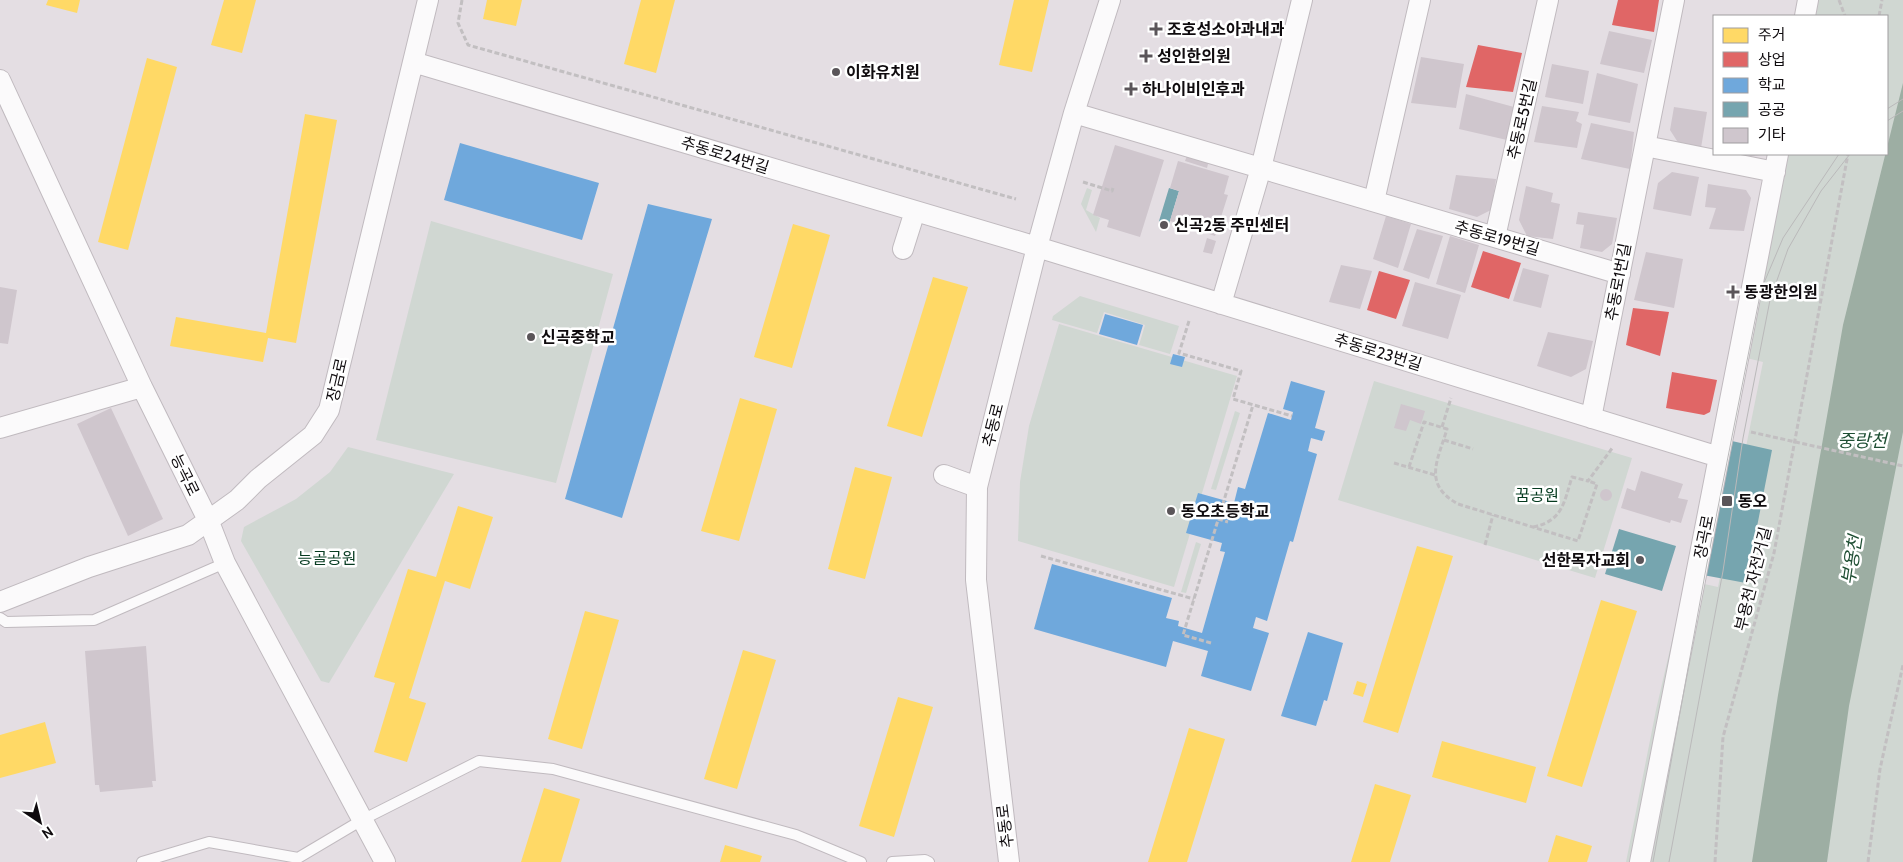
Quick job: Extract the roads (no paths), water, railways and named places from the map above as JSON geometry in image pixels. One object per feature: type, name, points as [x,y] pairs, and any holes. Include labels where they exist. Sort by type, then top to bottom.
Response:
[{"type":"street","name":"장금로","points":[[0,602],[89,567],[188,535],[209,522],[313,435],[329,410],[428,0]]},
{"type":"street","name":"추동로","points":[[1010,862],[976,580],[977,487],[1037,248],[1074,113],[1110,0]]},
{"type":"street","points":[[1221,304],[1262,168],[1302,0]]},
{"type":"street","points":[[1374,202],[1420,0]]},
{"type":"street","name":"추동로5번길","points":[[1495,237],[1548,0]]},
{"type":"street","name":"추동로1번길","points":[[1591,418],[1674,0]]},
{"type":"street","points":[[1805,15],[1808,0]]},
{"type":"street","name":"추동로24번길","points":[[413,62],[1037,248]]},
{"type":"street","name":"능곡로","points":[[0,80],[142,387],[209,522],[225,563],[385,862]]},
{"type":"street","name":"추동로19번길","points":[[1074,113],[1620,274]]},
{"type":"street","points":[[1645,146],[1713,155]]},
{"type":"street","points":[[1714,155],[1776,163]]},
{"type":"street","name":"장곡로","points":[[1640,862],[1776,163]]},
{"type":"street","points":[[903,249],[915,211]]},
{"type":"street","name":"추동로23번길","points":[[1037,248],[1719,457]]},
{"type":"street","points":[[0,428],[142,387]]},
{"type":"street","points":[[944,475],[977,487]]},
{"type":"lane","points":[[0,618],[6,622],[94,620],[225,563]]},
{"type":"lane","points":[[142,862],[209,842],[298,858],[362,820],[479,761],[553,769],[796,835],[861,862]]},
{"type":"lane","points":[[892,862],[925,860],[929,862]]},
{"type":"water","name":"중랑천","points":[[1903,83],[1903,432],[1849,706],[1827,862],[1752,862],[1778,695],[1843,325],[1885,155],[1888,155],[1888,144]]},
{"type":"tram line","points":[[1888,108],[1903,99]]},
{"type":"tram line","points":[[1888,120],[1903,111]]},
{"type":"tram line","points":[[1653,862],[1707,563],[1761,290],[1783,238],[1838,155]]},
{"type":"tram line","points":[[1669,862],[1723,571],[1743,438],[1770,300],[1788,249],[1821,191],[1849,155]]},
{"type":"place","name":"조호성소아과내과","points":[[1156,29]]},
{"type":"place","name":"성인한의원","points":[[1146,56]]},
{"type":"place","name":"이화유치원","points":[[836,72]]},
{"type":"place","name":"하나이비인후과","points":[[1131,89]]},
{"type":"place","name":"신곡2동 주민센터","points":[[1164,225]]},
{"type":"place","name":"동광한의원","points":[[1733,292]]},
{"type":"place","name":"신곡중학교","points":[[531,337]]},
{"type":"place","name":"동오","points":[[1727,501]]},
{"type":"place","name":"동오초등학교","points":[[1171,511]]},
{"type":"place","name":"선한목자교회","points":[[1640,560]]},
{"type":"park label","name":"꿈공원","points":[[1537,495]]},
{"type":"park label","name":"능골공원","points":[[327,558]]},
{"type":"water label","name":"부용천","points":[[1852,560]]}]
